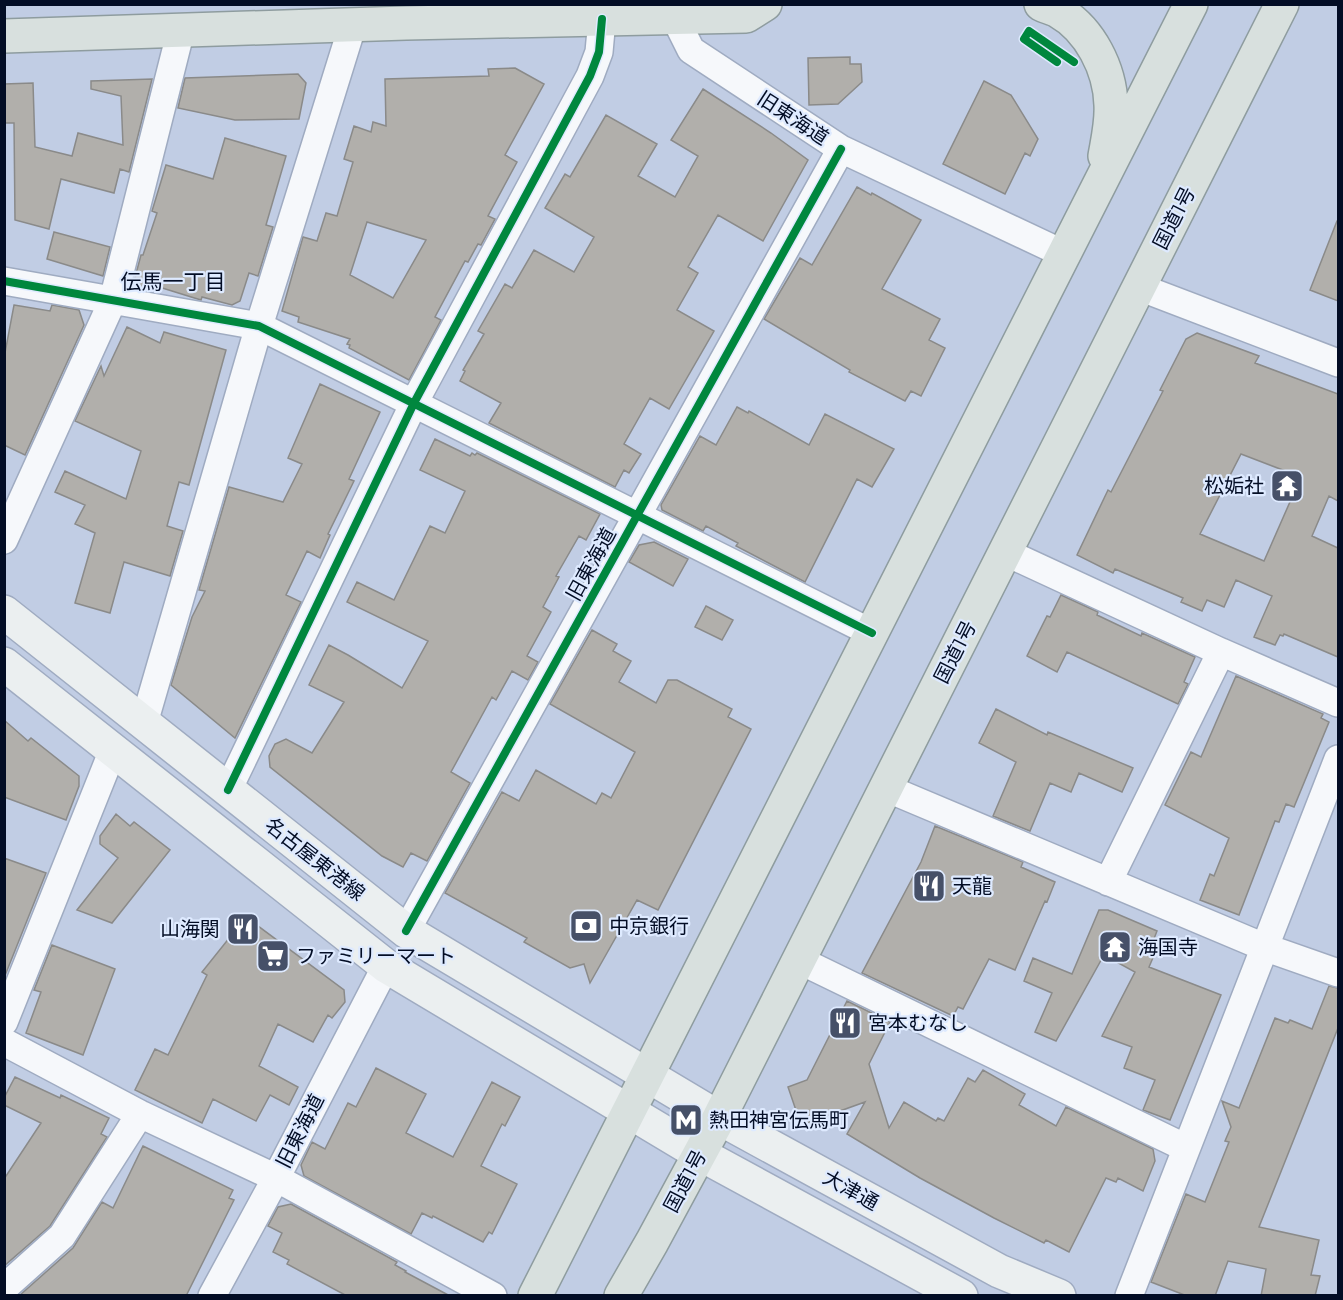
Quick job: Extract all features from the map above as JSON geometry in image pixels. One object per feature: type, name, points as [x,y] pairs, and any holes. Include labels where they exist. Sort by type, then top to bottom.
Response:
[{"type":"highway","points":[[4,36],[353,24],[746,16],[765,4]]},
{"type":"highway","points":[[1041,4],[1058,11],[1081,29],[1097,53],[1106,73],[1112,104],[1110,130],[1097,190]]},
{"type":"highway","points":[[535,1296],[1191,4]]},
{"type":"highway","name":"国道1号","points":[[623,1293],[719,1118],[1282,4]]},
{"type":"main road","name":"名古屋東港線","points":[[4,612],[406,931],[648,1074]]},
{"type":"main road","name":"名古屋東港線","points":[[4,664],[386,966],[630,1112]]},
{"type":"main road","name":"大津通","points":[[648,1074],[719,1118],[999,1271],[1059,1296]]},
{"type":"main road","name":"大津通","points":[[630,1112],[700,1154],[961,1296]]},
{"type":"street","name":"旧東海道","points":[[406,931],[841,149],[691,50],[674,16]]},
{"type":"street","points":[[228,789],[414,403],[591,76],[599,52],[602,19]]},
{"type":"street","points":[[144,723],[259,326],[353,24]]},
{"type":"street","points":[[4,540],[113,300],[181,30]]},
{"type":"street","points":[[841,149],[1064,254]]},
{"type":"street","points":[[4,281],[259,326],[872,633]]},
{"type":"street","points":[[1139,287],[1338,363]]},
{"type":"street","points":[[1005,552],[1221,652],[1338,703]]},
{"type":"street","points":[[1108,882],[1221,652]]},
{"type":"street","points":[[4,1022],[113,750]]},
{"type":"street","points":[[1129,1296],[1338,759]]},
{"type":"street","points":[[886,788],[1264,947],[1338,973]]},
{"type":"street","points":[[799,960],[1186,1148]]},
{"type":"street","name":"旧東海道","points":[[212,1296],[386,966]]},
{"type":"street","points":[[4,1042],[140,1114],[276,1178],[493,1296]]},
{"type":"street","points":[[4,1288],[62,1236],[140,1114]]},
{"type":"building","points":[[850,57],[850,64],[861,64],[862,82],[838,104],[809,105],[808,58]]},
{"type":"building","points":[[515,68],[544,84],[505,155],[517,162],[488,216],[495,219],[481,245],[478,244],[468,262],[465,261],[435,317],[441,320],[409,380],[349,348],[350,345],[347,344],[350,339],[298,322],[299,317],[282,311],[303,237],[317,241],[326,213],[337,216],[353,162],[344,159],[354,126],[371,132],[373,122],[386,126],[385,79],[489,76],[488,69]],"holes":[[[367,222],[426,240],[393,298],[350,275]]]},
{"type":"building","points":[[298,74],[306,83],[299,119],[235,120],[178,108],[185,78]]},
{"type":"building","points":[[152,79],[129,172],[120,169],[114,193],[61,179],[49,229],[15,220],[14,123],[4,123],[4,84],[33,83],[35,147],[72,156],[78,133],[123,145],[121,96],[91,89],[91,81]]},
{"type":"building","points":[[984,81],[1011,95],[1038,139],[1030,156],[1025,153],[1005,194],[943,164]]},
{"type":"building","points":[[703,89],[808,160],[763,241],[718,215],[688,267],[698,273],[677,310],[714,331],[669,409],[650,398],[624,444],[641,454],[629,473],[624,470],[615,487],[489,423],[501,403],[460,381],[465,371],[463,370],[484,334],[478,331],[505,284],[512,288],[534,250],[574,272],[594,237],[545,208],[565,174],[570,177],[606,115],[657,144],[638,176],[675,197],[698,156],[671,140]]},
{"type":"building","points":[[225,138],[286,156],[266,225],[273,227],[258,276],[249,273],[240,301],[232,305],[202,297],[201,300],[159,287],[158,292],[133,285],[141,255],[143,255],[157,213],[152,211],[166,165],[213,179]]},
{"type":"building","points":[[857,187],[921,220],[882,289],[940,319],[929,340],[945,348],[921,396],[911,391],[905,401],[849,372],[850,370],[764,319],[800,258],[812,265]]},
{"type":"building","points":[[1338,221],[1338,301],[1310,290]]},
{"type":"building","points":[[54,232],[110,247],[103,276],[47,259]]},
{"type":"building","points":[[14,305],[50,311],[52,305],[79,310],[84,325],[25,455],[4,445],[4,358]]},
{"type":"building","points":[[127,327],[160,343],[164,332],[226,350],[189,485],[179,482],[167,526],[183,531],[170,576],[124,562],[110,613],[75,603],[95,533],[75,524],[85,505],[55,492],[65,471],[126,499],[141,451],[75,421],[101,366],[104,376]]},
{"type":"building","points":[[1197,333],[1259,356],[1255,363],[1338,394],[1338,501],[1329,496],[1312,536],[1338,548],[1338,657],[1284,634],[1280,635],[1275,645],[1254,637],[1272,596],[1236,580],[1224,607],[1207,600],[1202,611],[1181,602],[1183,598],[1115,569],[1113,573],[1077,555],[1108,490],[1111,492],[1163,391],[1160,390],[1186,339]],"holes":[[[1241,454],[1288,472],[1280,489],[1293,495],[1264,561],[1200,534]]]},
{"type":"building","points":[[320,384],[380,412],[349,479],[354,481],[328,534],[330,535],[320,558],[307,551],[286,595],[301,602],[235,738],[171,685],[192,617],[205,591],[199,590],[229,487],[283,502],[302,464],[288,458]]},
{"type":"building","points":[[737,407],[748,413],[749,411],[809,445],[825,414],[894,449],[872,487],[857,479],[805,582],[736,546],[738,543],[706,526],[703,531],[662,510],[661,505],[700,436],[716,445]]},
{"type":"building","points":[[435,439],[470,456],[472,453],[475,455],[477,453],[600,514],[586,540],[579,536],[556,576],[559,577],[543,607],[551,612],[527,656],[538,662],[528,680],[512,671],[496,700],[492,697],[451,772],[470,783],[427,861],[411,853],[403,867],[382,856],[270,767],[269,756],[275,744],[286,739],[312,753],[344,702],[309,685],[329,645],[402,688],[428,641],[347,602],[357,582],[394,600],[430,526],[445,533],[465,491],[420,470]]},
{"type":"building","points":[[654,542],[688,559],[673,586],[629,562],[639,545]]},
{"type":"building","points":[[1061,595],[1141,636],[1142,633],[1195,657],[1184,682],[1188,684],[1178,704],[1067,652],[1057,672],[1027,656],[1047,616],[1050,617]]},
{"type":"building","points":[[706,606],[733,620],[722,640],[695,627]]},
{"type":"building","points":[[592,630],[617,644],[613,651],[631,661],[619,682],[656,703],[668,680],[677,680],[732,709],[728,717],[751,729],[658,910],[637,900],[590,983],[584,964],[570,968],[524,942],[527,938],[445,893],[502,792],[519,801],[536,770],[596,804],[602,793],[611,798],[635,752],[550,704]]},
{"type":"building","points":[[1236,676],[1323,714],[1321,718],[1329,722],[1294,807],[1286,804],[1279,822],[1275,821],[1239,915],[1200,900],[1210,874],[1214,876],[1229,838],[1165,805],[1191,752],[1201,757]]},
{"type":"building","points":[[996,709],[1047,735],[1048,732],[1133,768],[1122,792],[1079,773],[1071,792],[1050,783],[1030,831],[993,816],[1016,762],[979,743]]},
{"type":"building","points":[[4,720],[28,741],[31,738],[79,776],[79,786],[66,820],[4,797]]},
{"type":"building","points":[[116,814],[130,826],[134,822],[170,850],[112,923],[77,910],[118,858],[100,844],[100,836]]},
{"type":"building","points":[[935,826],[1023,862],[1021,867],[1055,882],[1015,970],[989,959],[963,1009],[958,1007],[953,1016],[862,973],[921,862]]},
{"type":"building","points":[[4,858],[46,873],[4,978]]},
{"type":"building","points":[[1099,910],[1108,910],[1157,931],[1152,944],[1158,946],[1149,967],[1221,995],[1170,1120],[1143,1110],[1155,1080],[1124,1068],[1132,1047],[1102,1036],[1135,972],[1104,955],[1056,1041],[1035,1032],[1052,993],[1024,981],[1033,958],[1072,974]]},
{"type":"building","points":[[246,917],[344,990],[345,1002],[332,1018],[328,1015],[313,1042],[278,1024],[259,1066],[298,1087],[289,1105],[270,1095],[256,1121],[213,1099],[202,1123],[135,1090],[155,1049],[168,1055],[207,975],[202,972]]},
{"type":"building","points":[[52,945],[115,969],[83,1055],[26,1033],[41,992],[34,990]]},
{"type":"building","points":[[1329,986],[1338,988],[1338,1028],[1259,1227],[1319,1240],[1311,1275],[1320,1276],[1315,1296],[1261,1296],[1266,1269],[1228,1261],[1215,1296],[1187,1296],[1151,1282],[1186,1194],[1205,1202],[1229,1142],[1225,1141],[1231,1127],[1222,1101],[1239,1108],[1275,1018],[1288,1023],[1290,1020],[1312,1029]]},
{"type":"building","points":[[847,1001],[890,1022],[869,1064],[889,1128],[904,1102],[936,1121],[938,1118],[944,1121],[968,1078],[975,1082],[983,1070],[1025,1094],[1019,1105],[1056,1126],[1066,1107],[1153,1149],[1155,1161],[1143,1191],[1118,1178],[1116,1182],[1106,1178],[1069,1252],[1046,1240],[1044,1243],[994,1218],[920,1178],[847,1134],[865,1102],[801,1125],[788,1087],[807,1080]]},
{"type":"building","points":[[376,1068],[426,1094],[406,1133],[453,1157],[492,1082],[520,1097],[505,1126],[502,1124],[481,1166],[517,1184],[492,1234],[489,1232],[483,1242],[433,1216],[432,1218],[422,1213],[411,1234],[304,1176],[301,1165],[312,1142],[325,1149],[348,1103],[356,1107]]},
{"type":"building","points":[[15,1077],[60,1098],[61,1095],[109,1118],[101,1134],[107,1137],[50,1226],[4,1266],[4,1179],[41,1123],[4,1105],[4,1098]]},
{"type":"building","points":[[143,1146],[233,1190],[229,1198],[234,1200],[186,1296],[19,1296],[73,1248],[102,1202],[113,1208]]},
{"type":"building","points":[[291,1204],[397,1262],[395,1265],[405,1272],[450,1296],[347,1296],[287,1264],[289,1260],[273,1252],[282,1233],[268,1226],[278,1207]]},
{"type":"cycle path","points":[[228,790],[414,403],[590,76],[599,52],[602,19]]},
{"type":"cycle path","points":[[1057,62],[1024,39],[1029,31],[1074,62]]},
{"type":"cycle path","points":[[406,931],[841,149]]},
{"type":"cycle path","points":[[4,281],[259,326],[872,633]]},
{"type":"place","name":"松姤社","points":[[1287,486]]},
{"type":"place","name":"天龍","points":[[929,886]]},
{"type":"place","name":"中京銀行","points":[[586,926]]},
{"type":"place","name":"山海関","points":[[243,929]]},
{"type":"place","name":"海国寺","points":[[1115,947]]},
{"type":"place","name":"ファミリーマート","points":[[273,956]]},
{"type":"place","name":"宮本むなし","points":[[845,1023]]},
{"type":"place","name":"熱田神宮伝馬町","points":[[686,1120]]},
{"type":"district","name":"伝馬一丁目","points":[[173,281]]}]
